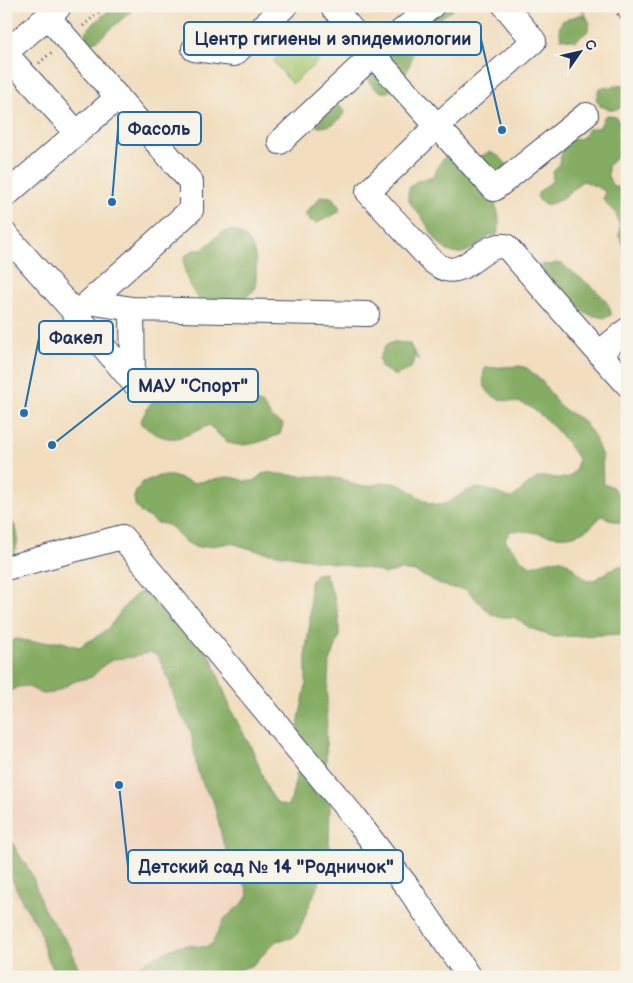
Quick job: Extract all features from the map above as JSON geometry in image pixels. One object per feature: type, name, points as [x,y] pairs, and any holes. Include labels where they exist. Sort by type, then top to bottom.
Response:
[{"type":"street","points":[[194,49],[234,54],[285,6]]},
{"type":"street","points":[[332,6],[373,55],[494,189],[586,115]]},
{"type":"street","points":[[280,142],[373,55],[432,6]]},
{"type":"street","points":[[504,6],[534,41],[437,126],[368,192],[412,242],[432,261],[445,269],[460,268],[494,247],[506,246],[627,384]]},
{"type":"street","points":[[76,133],[6,53],[54,12],[118,96],[191,182],[191,210],[83,308]]},
{"type":"street","points":[[6,195],[118,96]]},
{"type":"street","points":[[6,235],[83,308],[133,382],[132,309]]},
{"type":"street","points":[[83,308],[367,314]]},
{"type":"street","points":[[599,353],[627,330]]},
{"type":"street","points":[[6,568],[122,537],[353,816],[409,889],[469,977]]},
{"type":"path","points":[[611,6],[627,25]]},
{"type":"path","points":[[619,16],[627,10]]},
{"type":"shaded area","points":[[146,617],[301,918],[188,977],[56,977],[6,881],[6,690]]},
{"type":"green space","points":[[114,6],[137,6],[98,40],[90,43],[84,38],[86,31]]},
{"type":"green space","points":[[446,6],[453,10],[412,36],[411,60],[399,84],[387,92],[381,92],[374,87],[367,79],[368,71],[432,13]]},
{"type":"green space","points":[[582,9],[590,23],[587,32],[575,41],[561,38],[559,29],[562,21],[582,14],[587,19]]},
{"type":"green space","points":[[301,37],[320,60],[292,84],[273,61]]},
{"type":"green space","points":[[627,83],[627,106],[613,110],[600,106],[596,99],[599,89]]},
{"type":"green space","points":[[330,104],[338,105],[345,111],[341,118],[334,123],[318,127],[313,121]]},
{"type":"green space","points":[[607,115],[616,117],[625,132],[621,152],[608,166],[608,176],[612,185],[627,192],[627,251],[619,236],[620,227],[616,214],[603,200],[605,191],[584,181],[565,196],[552,203],[546,204],[541,202],[537,196],[552,181],[553,172],[558,166],[565,143],[582,138],[588,129],[600,127],[604,117]]},
{"type":"green space","points":[[452,151],[474,159],[490,152],[500,157],[509,167],[489,187],[499,217],[497,235],[490,235],[483,242],[463,253],[453,253],[440,244],[410,203],[408,194],[413,184],[419,180],[433,177],[441,161]]},
{"type":"green space","points":[[321,196],[331,197],[339,204],[339,212],[317,223],[309,220],[305,214]]},
{"type":"green space","points":[[232,230],[241,234],[252,246],[256,261],[256,288],[242,301],[204,304],[188,282],[184,269],[185,256],[194,250],[202,250],[221,233]]},
{"type":"green space","points":[[555,263],[562,264],[600,294],[610,308],[611,315],[604,318],[590,315],[582,310],[574,300],[567,297],[540,267],[543,264],[551,265]]},
{"type":"green space","points":[[394,342],[409,343],[419,360],[413,353],[415,360],[411,368],[395,376],[381,367],[379,359],[386,345]]},
{"type":"green space","points":[[520,366],[527,368],[541,380],[560,407],[582,420],[593,434],[602,456],[603,484],[611,486],[620,496],[626,518],[619,523],[602,516],[589,528],[568,536],[510,531],[505,540],[523,561],[531,566],[562,560],[587,581],[597,578],[617,567],[627,566],[627,634],[554,637],[530,628],[514,617],[498,617],[491,614],[465,589],[449,588],[415,572],[400,570],[384,574],[376,570],[258,551],[231,543],[197,548],[184,541],[173,528],[157,523],[140,512],[135,505],[134,497],[137,489],[143,482],[159,476],[172,476],[193,483],[227,477],[254,481],[262,474],[267,473],[342,479],[360,486],[393,483],[407,488],[429,502],[439,505],[477,488],[512,498],[538,478],[562,478],[572,475],[578,459],[557,430],[537,412],[524,404],[499,399],[489,393],[485,387],[483,377],[485,368]]},
{"type":"green space","points":[[206,389],[217,390],[238,404],[262,403],[273,419],[283,424],[280,434],[255,443],[235,445],[225,440],[209,425],[181,437],[166,438],[140,423],[153,400],[158,396],[171,394],[190,397]]},
{"type":"green space","points":[[6,515],[16,528],[18,539],[12,559],[6,567]]},
{"type":"green space","points":[[325,573],[335,600],[339,619],[339,637],[329,665],[327,699],[326,764],[330,803],[329,845],[331,853],[298,933],[292,938],[276,941],[253,965],[221,977],[125,977],[130,971],[152,958],[178,946],[204,947],[212,944],[224,919],[244,902],[248,895],[247,888],[233,866],[223,842],[214,803],[204,787],[197,769],[191,732],[177,707],[170,683],[158,656],[150,652],[133,657],[114,659],[104,665],[92,677],[75,681],[53,693],[43,694],[26,686],[18,687],[6,693],[6,644],[17,639],[33,642],[62,642],[79,647],[106,630],[135,596],[148,590],[157,590],[212,659],[232,712],[254,753],[268,790],[278,804],[287,806],[291,800],[297,773],[299,719],[306,685],[306,648],[310,623],[310,582],[316,574]]},
{"type":"green space","points":[[6,830],[32,875],[43,908],[71,948],[77,965],[86,977],[58,977],[46,955],[39,928],[23,903],[6,866]]},
{"type":"place","name":"Центр гигиены и эпидемиологии","points":[[502,130]]},
{"type":"place","name":"Фасоль","points":[[112,202]]},
{"type":"place","name":"Факел","points":[[24,413]]},
{"type":"place","name":"МАУ \"Спорт\"","points":[[52,445]]},
{"type":"place","name":"Детский сад № 14 \"Родничок\"","points":[[119,785]]}]
